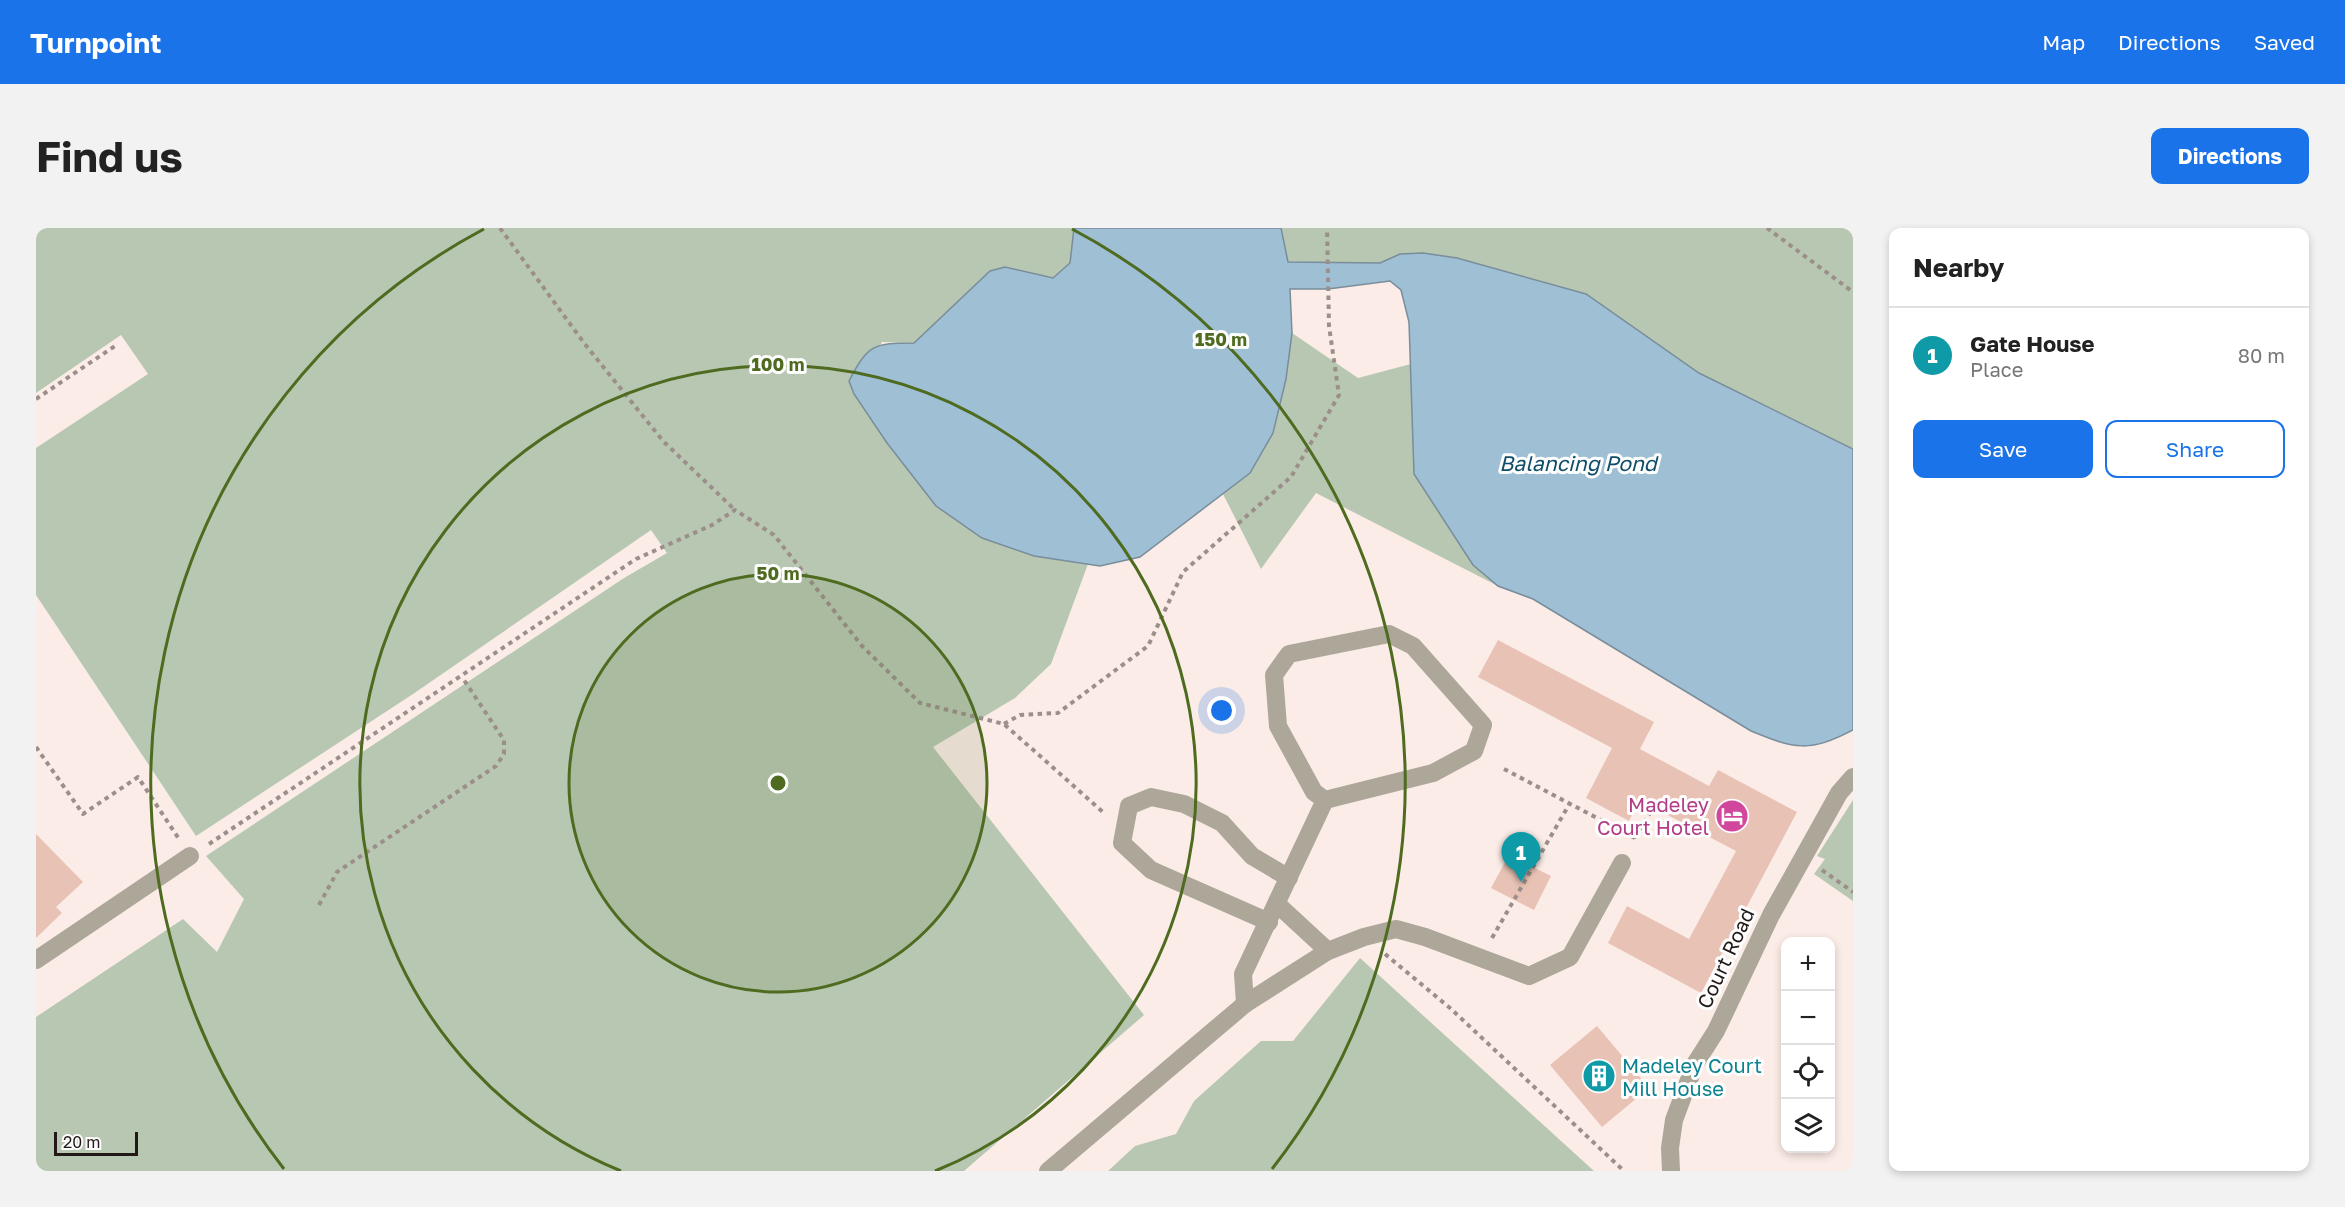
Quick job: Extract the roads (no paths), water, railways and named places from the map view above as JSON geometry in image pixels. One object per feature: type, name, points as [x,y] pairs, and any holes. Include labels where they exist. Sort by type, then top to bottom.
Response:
[{"type":"street","points":[[1389,634],[1413,646],[1483,725],[1474,751],[1433,773],[1325,800],[1314,792],[1278,726],[1274,675],[1289,654],[1389,634]]},
{"type":"street","name":"Court Road","points":[[1671,1171],[1670,1148],[1674,1120],[1695,1064],[1716,1031],[1771,915],[1839,793],[1853,777]]},
{"type":"street","points":[[1269,922],[1152,870],[1122,843],[1129,806],[1152,797],[1184,804],[1222,823],[1252,856],[1290,878]]},
{"type":"street","points":[[1245,1004],[1243,974],[1325,800]]},
{"type":"street","points":[[36,960],[190,856]]},
{"type":"street","points":[[1048,1171],[1245,1004],[1328,951],[1364,937],[1396,929],[1425,937],[1529,976],[1570,957],[1622,862]]},
{"type":"street","points":[[1277,904],[1328,951]]},
{"type":"water","name":"Balancing Pond","points":[[1074,228],[1281,228],[1288,262],[1380,263],[1400,254],[1423,253],[1457,258],[1586,294],[1699,373],[1853,449],[1853,730],[1825,742],[1802,746],[1779,742],[1751,731],[1533,599],[1498,586],[1473,565],[1414,474],[1409,322],[1401,290],[1390,281],[1328,289],[1290,289],[1292,333],[1286,379],[1273,433],[1250,473],[1140,557],[1100,566],[1034,556],[982,538],[936,506],[887,443],[854,394],[849,381],[867,353],[881,345],[914,343],[990,271],[1005,267],[1053,278],[1070,263]]},
{"type":"place","name":"Madeley Court Hotel","points":[[1732,816]]},
{"type":"place","name":"Gate House","points":[[1521,882]]},
{"type":"place","name":"Madeley Court Mill House","points":[[1599,1076]]}]
